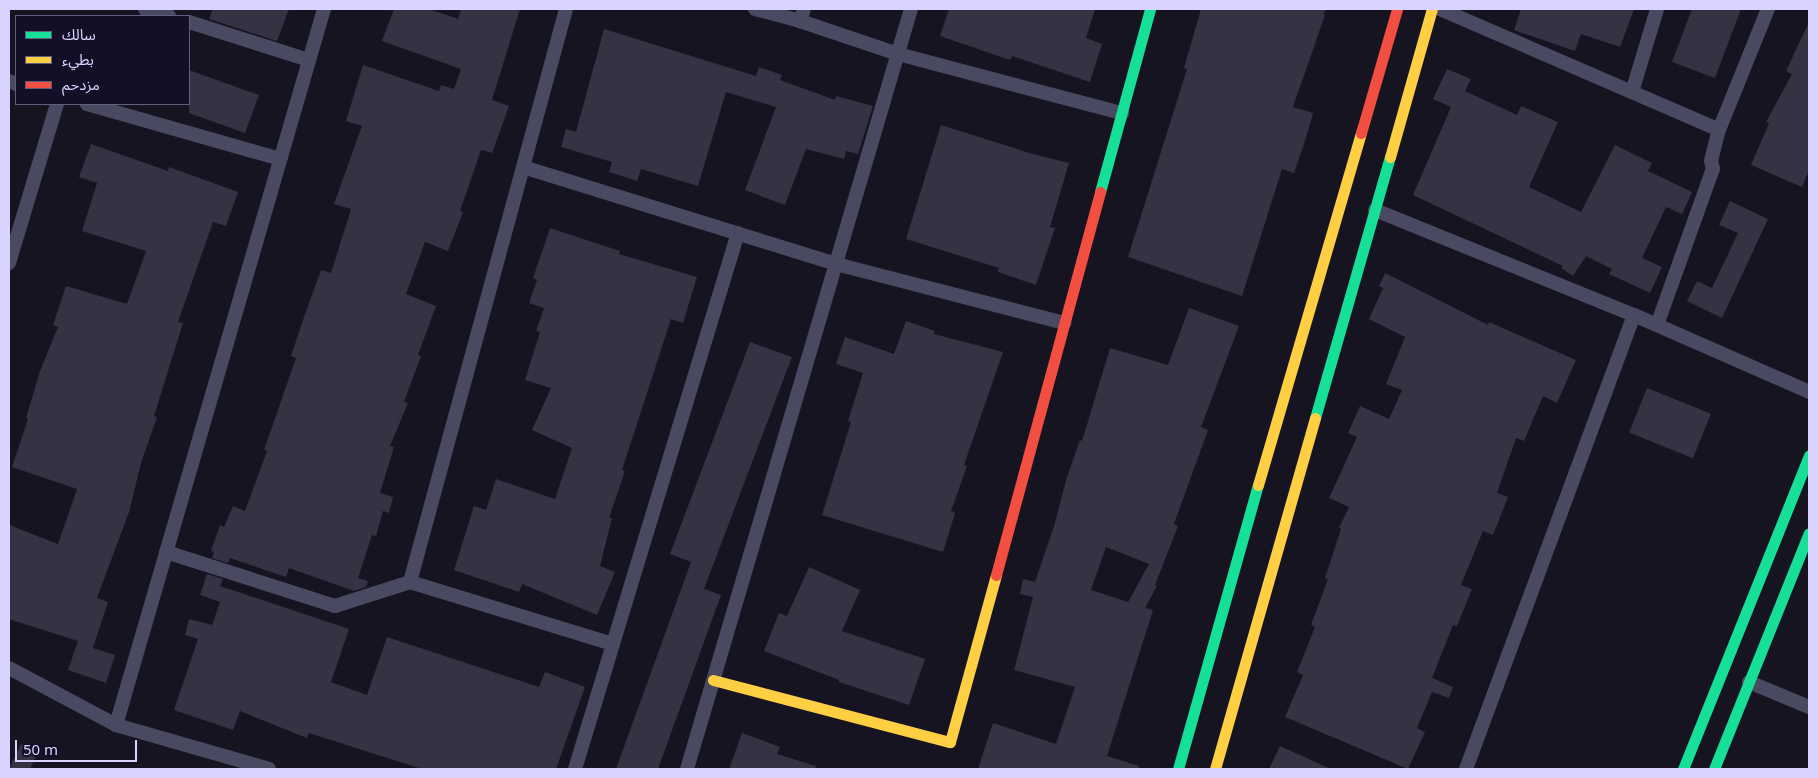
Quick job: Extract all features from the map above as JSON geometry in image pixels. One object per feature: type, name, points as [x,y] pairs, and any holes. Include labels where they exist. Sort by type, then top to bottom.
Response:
[{"type":"street","points":[[145,9],[166,15]]},
{"type":"street","points":[[116,725],[324,9]]},
{"type":"street","points":[[410,582],[566,9]]},
{"type":"street","points":[[755,9],[802,15],[898,54],[1122,113]]},
{"type":"street","points":[[687,769],[911,9]]},
{"type":"street","points":[[714,680],[950,742],[1150,9]]},
{"type":"street","points":[[1178,769],[1251,506],[1397,9]]},
{"type":"street","points":[[1215,769],[1432,9]]},
{"type":"street","points":[[1440,9],[1719,130]]},
{"type":"street","points":[[1632,92],[1657,9]]},
{"type":"street","points":[[1657,325],[1713,169],[1711,161],[1719,130],[1768,9]]},
{"type":"street","points":[[190,22],[309,60]]},
{"type":"street","points":[[9,263],[57,105]]},
{"type":"street","points":[[91,105],[280,159]]},
{"type":"street","points":[[523,167],[836,264],[1064,323]]},
{"type":"street","points":[[1375,210],[1634,315],[1809,392]]},
{"type":"street","points":[[575,769],[738,233]]},
{"type":"street","points":[[1466,769],[1634,315]]},
{"type":"street","points":[[1683,769],[1809,455]]},
{"type":"street","points":[[1714,769],[1809,533]]},
{"type":"street","points":[[166,552],[335,606],[410,582],[613,644]]},
{"type":"street","points":[[9,668],[116,725],[269,769]]},
{"type":"street","points":[[1749,682],[1809,707]]},
{"type":"building","points":[[213,9],[289,9],[277,41],[209,19]]},
{"type":"building","points":[[394,9],[429,9],[458,19],[461,9],[520,9],[492,100],[509,106],[492,153],[481,150],[460,211],[463,212],[448,251],[425,242],[406,294],[436,306],[418,355],[421,356],[404,402],[408,403],[390,446],[394,447],[380,493],[393,497],[389,513],[383,511],[376,536],[372,535],[358,578],[368,581],[366,587],[354,591],[289,568],[286,577],[230,558],[228,563],[212,558],[214,552],[211,551],[220,525],[224,527],[233,506],[245,511],[267,451],[264,450],[296,358],[291,356],[304,317],[321,270],[331,273],[351,209],[334,204],[362,126],[346,121],[363,65],[439,91],[441,85],[454,89],[461,69],[382,41]]},
{"type":"building","points":[[949,9],[1095,9],[1086,38],[1102,44],[1090,82],[1012,56],[1010,60],[940,36]]},
{"type":"building","points":[[1201,9],[1326,9],[1293,107],[1313,113],[1305,141],[1294,173],[1282,169],[1242,296],[1128,257],[1187,69],[1184,68]]},
{"type":"building","points":[[1521,9],[1634,9],[1620,47],[1581,34],[1575,51],[1514,30]]},
{"type":"building","points":[[1692,9],[1741,9],[1715,78],[1672,62]]},
{"type":"building","points":[[1809,22],[1809,170],[1802,187],[1751,165],[1769,123],[1766,122],[1792,74],[1786,71]]},
{"type":"building","points":[[604,29],[756,76],[759,67],[782,75],[780,80],[835,100],[836,96],[873,106],[858,154],[846,151],[844,159],[806,149],[785,205],[745,190],[776,107],[726,92],[698,186],[641,169],[637,181],[609,172],[612,162],[561,147],[566,129],[576,132]]},
{"type":"building","points":[[1447,69],[1471,79],[1465,91],[1517,115],[1521,106],[1558,122],[1529,187],[1581,212],[1615,145],[1652,163],[1648,171],[1692,192],[1682,214],[1666,207],[1642,258],[1662,267],[1650,293],[1609,274],[1612,269],[1586,256],[1573,276],[1561,268],[1563,266],[1413,195],[1451,107],[1433,99]]},
{"type":"building","points":[[190,70],[259,95],[245,133],[189,113]]},
{"type":"building","points":[[941,125],[1033,154],[1069,163],[1050,227],[1055,228],[1036,285],[998,272],[999,268],[906,239]]},
{"type":"building","points":[[91,144],[168,171],[169,167],[238,192],[226,226],[213,222],[178,322],[183,323],[154,416],[157,417],[141,463],[129,512],[97,598],[108,602],[93,648],[115,655],[106,683],[68,670],[78,641],[9,619],[9,525],[58,544],[77,489],[12,467],[28,419],[26,418],[40,371],[58,327],[53,325],[66,286],[127,304],[146,251],[82,231],[97,183],[79,177]]},
{"type":"building","points":[[1730,201],[1768,219],[1722,318],[1687,301],[1697,281],[1712,288],[1738,233],[1719,225]]},
{"type":"building","points":[[550,228],[620,251],[619,254],[697,277],[683,323],[671,319],[622,470],[625,471],[609,518],[612,518],[600,566],[615,572],[597,615],[522,584],[519,592],[454,570],[474,506],[486,510],[496,479],[555,499],[572,448],[532,430],[551,388],[525,380],[540,332],[536,331],[544,308],[529,303],[537,280],[533,278]]},
{"type":"building","points":[[1385,273],[1488,325],[1489,322],[1576,360],[1557,403],[1543,396],[1524,441],[1516,438],[1497,493],[1508,497],[1493,535],[1483,531],[1461,585],[1472,589],[1457,626],[1453,625],[1432,678],[1453,687],[1449,698],[1432,692],[1417,728],[1425,732],[1408,769],[1285,717],[1303,675],[1297,672],[1315,627],[1311,625],[1328,579],[1325,578],[1341,529],[1339,528],[1349,507],[1329,498],[1357,437],[1348,433],[1360,406],[1389,419],[1402,390],[1386,384],[1405,337],[1369,319],[1383,288],[1379,286]]},
{"type":"building","points":[[1189,308],[1239,326],[1201,427],[1208,430],[1174,524],[1178,526],[1155,585],[1157,586],[1145,608],[1153,610],[1107,756],[1139,766],[1139,769],[978,769],[993,723],[1056,744],[1075,687],[1014,670],[1033,597],[1020,594],[1023,579],[1035,582],[1054,526],[1067,477],[1080,440],[1082,441],[1110,348],[1168,365]],"holes":[[[1106,547],[1149,564],[1128,602],[1091,590]]]},
{"type":"building","points":[[906,321],[935,331],[934,334],[1003,352],[964,465],[967,466],[951,511],[955,513],[943,552],[822,515],[851,422],[848,421],[863,373],[836,364],[845,337],[894,354]]},
{"type":"building","points":[[750,342],[792,357],[704,589],[721,595],[658,769],[616,769],[691,562],[670,554]]},
{"type":"building","points":[[1647,388],[1711,414],[1693,458],[1629,433]]},
{"type":"building","points":[[809,567],[860,590],[842,631],[925,659],[909,705],[839,682],[839,680],[764,651],[779,613],[787,616]]},
{"type":"building","points":[[207,574],[223,579],[220,586],[349,629],[331,682],[367,695],[387,637],[539,687],[545,672],[585,687],[556,769],[422,769],[309,733],[307,738],[240,711],[233,730],[174,710],[198,639],[185,635],[189,619],[212,625],[220,602],[200,595]]},
{"type":"building","points":[[742,733],[780,747],[777,754],[816,766],[815,769],[729,769]]},
{"type":"building","points":[[21,744],[38,752],[30,769],[9,769]]},
{"type":"building","points":[[1280,746],[1331,769],[1269,769]]},
{"type":"traffic: fast","points":[[1100,192],[1150,9]]},
{"type":"traffic: fast","points":[[1315,418],[1390,157]]},
{"type":"traffic: fast","points":[[1683,769],[1809,455]]},
{"type":"traffic: fast","points":[[1178,769],[1258,485]]},
{"type":"traffic: fast","points":[[1714,769],[1809,533]]},
{"type":"traffic: slow","points":[[1390,157],[1432,9]]},
{"type":"traffic: slow","points":[[1258,485],[1361,133]]},
{"type":"traffic: slow","points":[[1215,769],[1315,418]]},
{"type":"traffic: slow","points":[[713,680],[950,742],[996,575]]},
{"type":"traffic: jam","points":[[1361,133],[1397,9]]},
{"type":"traffic: jam","points":[[996,575],[1100,192]]}]
